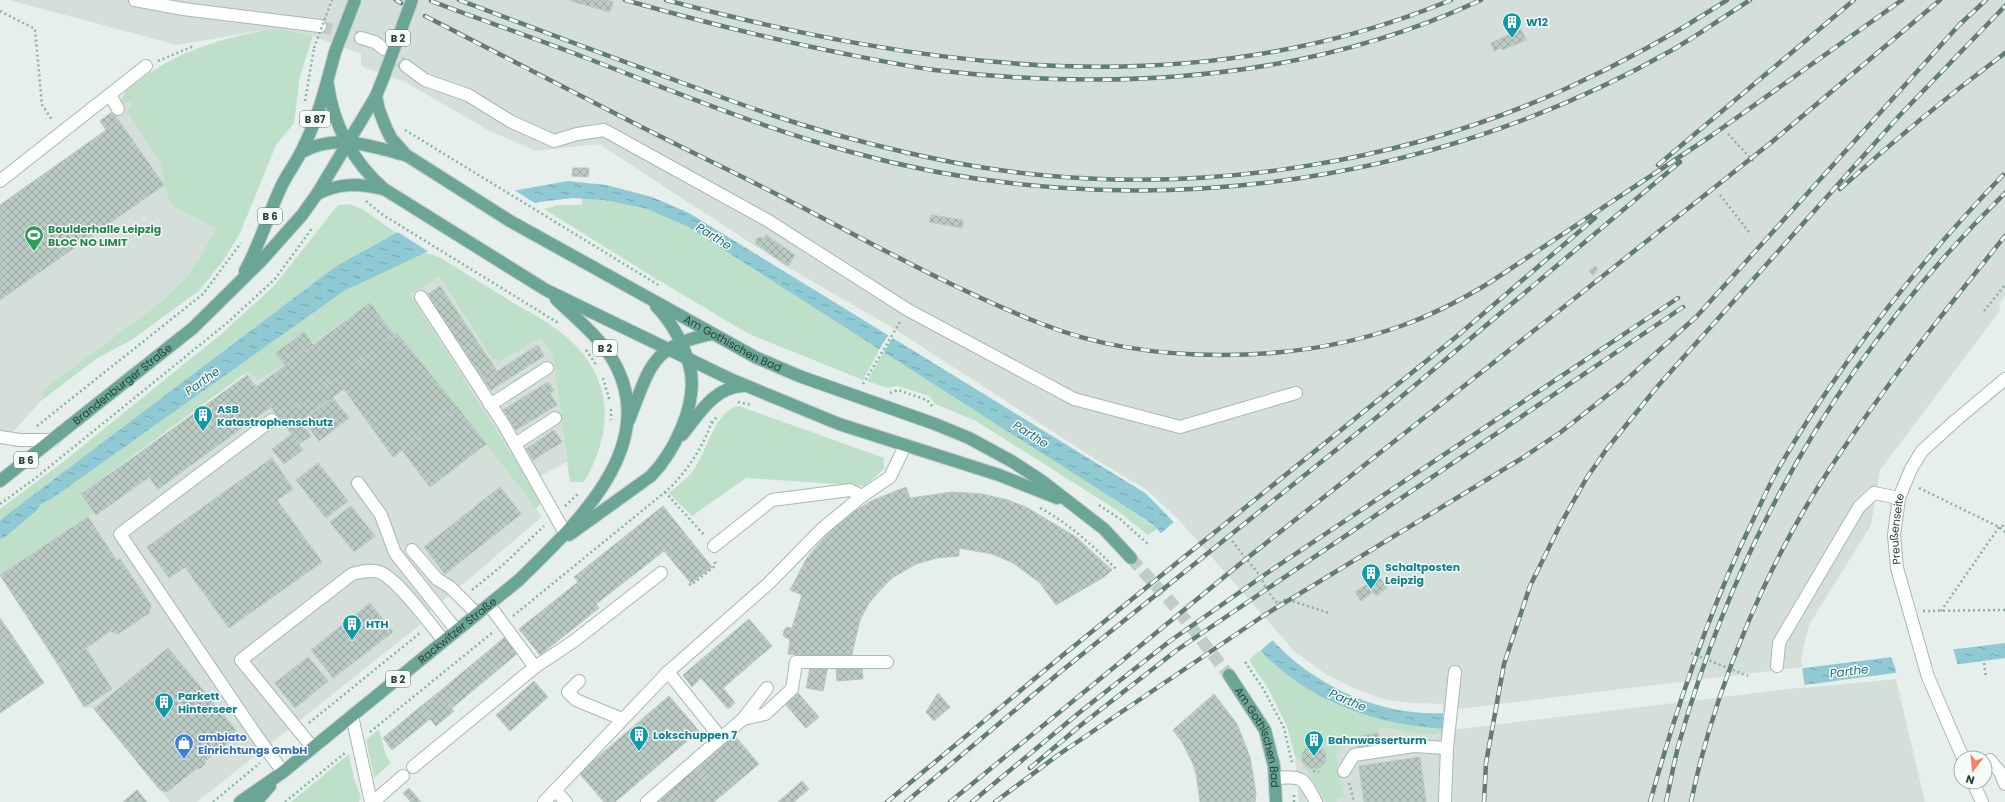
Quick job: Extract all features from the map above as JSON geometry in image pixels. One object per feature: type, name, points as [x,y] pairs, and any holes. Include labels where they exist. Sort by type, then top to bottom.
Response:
[{"type":"main road","name":"Brandenburger Straße","points":[[240,281],[262,235],[286,175],[302,152],[328,85],[335,52],[355,0]]},
{"type":"main road","name":"Brandenburger Straße","points":[[0,481],[193,328],[282,239],[317,194],[376,96],[412,0]]},
{"type":"main road","name":"Am Gothischen Bad","points":[[328,85],[334,114],[358,162],[370,177],[384,189],[546,290],[744,386],[839,424],[998,475],[1072,504]]},
{"type":"main road","name":"Am Gothischen Bad","points":[[376,96],[379,110],[391,138],[406,155],[510,221],[755,357],[799,376],[935,424],[969,438],[1014,462],[1104,529],[1131,558]]},
{"type":"main road","name":"Brandenburger Straße","points":[[302,152],[322,142],[347,142]]},
{"type":"main road","name":"Am Gothischen Bad","points":[[347,142],[367,145],[406,155]]},
{"type":"main road","name":"Am Gothischen Bad","points":[[317,194],[346,184],[371,186],[384,189]]},
{"type":"main road","name":"Rackwitzer Straße","points":[[240,802],[283,772],[520,580],[565,533],[596,496],[616,465],[627,427],[624,389],[614,363],[594,334],[546,290]]},
{"type":"main road","name":"B 2","points":[[646,297],[663,313],[680,342],[686,358]]},
{"type":"main road","points":[[627,427],[654,362],[667,349],[680,342],[712,334]]},
{"type":"main road","name":"Rackwitzer Straße","points":[[554,545],[645,481],[661,466],[677,442],[685,419],[691,386],[690,372],[686,358]]},
{"type":"main road","points":[[677,442],[714,397],[726,388],[744,386]]},
{"type":"main road","name":"Am Gothischen Bad","points":[[1229,675],[1265,730],[1271,752],[1275,778],[1276,802]]},
{"type":"main road","name":"Rackwitzer Straße","points":[[256,802],[283,772]]},
{"type":"street","points":[[135,0],[183,9],[320,26]]},
{"type":"street","points":[[361,38],[375,42],[384,49]]},
{"type":"street","points":[[0,181],[146,66]]},
{"type":"street","points":[[406,66],[424,80],[468,95],[510,121],[554,141],[577,134],[604,130],[767,220],[908,310],[1074,399],[1180,427],[1296,393]]},
{"type":"street","points":[[110,95],[118,109]]},
{"type":"street","points":[[421,297],[490,404],[565,533]]},
{"type":"street","points":[[490,404],[546,368]]},
{"type":"street","name":"Preußenseite","points":[[1960,750],[1928,677],[1911,612],[1897,568],[1894,534],[1899,498],[1905,481],[1922,451],[1954,421],[2005,379]]},
{"type":"street","points":[[514,444],[555,418]]},
{"type":"street","points":[[272,420],[120,534],[256,735],[283,772]]},
{"type":"street","points":[[0,437],[20,440],[53,440]]},
{"type":"street","points":[[544,802],[668,672],[769,583],[822,529],[862,496],[890,478],[905,446]]},
{"type":"street","points":[[358,484],[381,515],[394,553],[457,631]]},
{"type":"street","points":[[714,546],[772,500],[850,490],[862,496]]},
{"type":"street","points":[[1777,666],[1779,643],[1859,507],[1874,493],[1899,498]]},
{"type":"street","points":[[412,550],[437,580],[450,587],[477,614]]},
{"type":"street","points":[[313,748],[241,660],[352,574],[366,571],[380,572],[395,583],[444,641]]},
{"type":"street","points":[[413,767],[535,667],[574,642],[661,572]]},
{"type":"street","points":[[489,605],[535,667]]},
{"type":"street","points":[[743,719],[765,714],[792,689],[796,662],[887,662]]},
{"type":"street","points":[[668,672],[721,738]]},
{"type":"street","points":[[1445,802],[1455,672]]},
{"type":"street","points":[[579,681],[568,692],[576,700],[622,719]]},
{"type":"street","points":[[647,802],[743,719],[767,688]]},
{"type":"street","points":[[352,716],[372,802],[403,776]]},
{"type":"street","points":[[1344,770],[1354,755],[1414,746],[1448,748]]},
{"type":"street","points":[[1993,762],[2003,769],[2005,784]]},
{"type":"street","points":[[1275,778],[1295,777],[1301,779],[1308,787],[1316,802]]},
{"type":"street","points":[[555,790],[566,802]]},
{"type":"street","points":[[1977,790],[1982,802]]},
{"type":"path","points":[[304,109],[314,48],[332,0]]},
{"type":"path","points":[[0,11],[35,29],[42,105],[61,133]]},
{"type":"path","points":[[146,66],[194,46]]},
{"type":"path","points":[[1728,134],[1755,163]]},
{"type":"path","points":[[437,149],[665,290]]},
{"type":"path","points":[[1720,195],[1749,232]]},
{"type":"path","points":[[383,215],[400,224],[562,325]]},
{"type":"path","points":[[20,440],[203,294],[243,241]]},
{"type":"path","points":[[1984,311],[2005,285]]},
{"type":"path","points":[[862,385],[895,330]]},
{"type":"path","points":[[583,345],[600,370]]},
{"type":"path","points":[[601,374],[609,398],[610,428]]},
{"type":"path","points":[[733,402],[757,406]]},
{"type":"path","points":[[711,424],[721,409]]},
{"type":"path","points":[[1905,481],[1999,527],[2005,532]]},
{"type":"path","points":[[665,492],[714,546],[715,566],[691,585],[689,584]]},
{"type":"path","points":[[1033,504],[1060,519],[1090,543],[1117,570]]},
{"type":"path","points":[[1941,611],[1999,527],[2005,525]]},
{"type":"path","points":[[1232,541],[1261,577],[1266,589],[1278,604],[1286,599],[1329,612]]},
{"type":"path","points":[[1911,612],[2005,610]]},
{"type":"path","points":[[1691,653],[1748,676]]},
{"type":"path","points":[[1984,662],[1986,677]]},
{"type":"path","points":[[1344,770],[1354,802]]},
{"type":"shaded area","points":[[9,0],[2005,0],[2005,295],[2001,301],[1999,312],[1880,470],[1871,525],[1809,625],[1801,658],[1805,688],[1896,679],[1925,802],[1299,802],[1295,756],[1287,726],[1268,688],[1249,660],[1443,734],[1443,704],[1386,700],[1353,688],[1324,673],[1295,652],[1178,519],[1146,489],[1106,466],[893,328],[789,268],[599,144],[536,151],[486,129],[405,82],[361,66],[361,54],[313,36],[276,28],[177,45]]},
{"type":"shaded area","points":[[133,100],[218,229],[189,274],[161,302],[44,389],[41,401],[0,446],[0,205],[106,130],[100,121]]},
{"type":"shaded area","points":[[440,277],[492,359],[501,361],[541,338],[553,357],[567,462],[529,482],[410,294]]},
{"type":"shaded area","points":[[357,284],[458,408],[542,517],[419,621],[421,624],[197,802],[170,802],[94,709],[84,707],[0,575],[93,512],[81,494],[246,376],[239,366]]},
{"type":"green space","points":[[276,28],[313,36],[300,76],[294,123],[276,145],[240,233],[225,258],[200,290],[133,339],[96,359],[41,401],[44,389],[161,302],[189,274],[217,229],[171,205],[164,185],[161,163],[128,112],[133,101],[123,105],[121,99],[126,91],[132,85],[162,65],[193,50],[226,39]]},
{"type":"green space","points":[[582,198],[604,200],[647,209],[688,227],[880,349],[863,380],[749,334],[658,280],[544,209],[559,205],[582,205]]},
{"type":"green space","points":[[350,204],[364,210],[396,233],[336,266],[0,520],[0,509],[63,462],[220,335],[274,286],[338,205]]},
{"type":"green space","points":[[423,252],[439,257],[549,324],[577,347],[590,364],[599,382],[604,400],[605,420],[595,461],[584,482],[570,482],[553,357],[541,338],[501,361],[492,359],[440,277],[410,294],[541,502],[536,509],[398,333],[394,335],[370,303],[258,381],[250,370],[81,494],[94,512],[0,575],[0,539],[4,538],[38,511],[41,504],[53,498],[344,291]]},
{"type":"green space","points":[[884,351],[1123,505],[1157,529],[1148,535],[1115,509],[976,421],[935,404],[929,396],[898,386],[887,388],[867,381]]},
{"type":"green space","points":[[739,406],[884,458],[884,469],[865,486],[746,478],[692,516],[669,493],[692,472],[717,424],[724,415],[731,409]]},
{"type":"green space","points":[[1260,650],[1303,686],[1325,699],[1357,713],[1374,718],[1409,726],[1443,729],[1443,734],[1421,734],[1381,727],[1378,733],[1356,737],[1356,741],[1341,747],[1336,754],[1344,797],[1334,802],[1326,802],[1299,758],[1295,756],[1287,726],[1268,688],[1249,660]],"holes":[[[1311,745],[1323,749],[1327,756],[1323,766],[1318,768],[1312,768],[1307,765],[1303,761],[1302,756],[1304,750]]]},
{"type":"green space","points":[[379,729],[386,756],[391,763],[374,778],[366,740]]},
{"type":"green space","points":[[349,754],[354,779],[361,797],[359,802],[291,802]]},
{"type":"water","name":"Parthe","points":[[568,181],[606,185],[652,197],[689,213],[1145,493],[1182,532],[1259,625],[1293,660],[1309,672],[1345,693],[1383,707],[1423,713],[1443,713],[2005,643],[2005,658],[1805,685],[1443,729],[1418,727],[1368,716],[1320,696],[1298,683],[1278,667],[1259,649],[1157,529],[1123,505],[688,227],[647,209],[604,200],[573,198],[539,202],[513,211],[344,291],[53,498],[41,504],[38,510],[4,538],[0,539],[0,520],[336,266],[396,233],[501,193]]},
{"type":"pier","points":[[511,188],[538,205],[513,213],[429,252],[396,231]]},
{"type":"pier","points":[[889,334],[894,336],[883,353],[878,351]]},
{"type":"pier","points":[[1176,520],[1274,639],[1259,652],[1159,535]]},
{"type":"pier","points":[[1953,648],[1958,666],[1897,674],[1891,656]]},
{"type":"pier","points":[[1802,667],[1805,687],[1443,731],[1443,711]]},
{"type":"building","points":[[571,0],[606,0],[613,2],[610,12]]},
{"type":"building","name":"W12","points":[[1521,29],[1526,40],[1502,50],[1501,48],[1494,51],[1491,43]]},
{"type":"building","points":[[112,112],[119,121],[106,130],[100,121]]},
{"type":"building","name":"Boulderhalle Leipzig BLOC NO LIMIT","points":[[119,121],[164,185],[0,300],[0,205]]},
{"type":"building","points":[[573,168],[589,168],[588,177],[572,176]]},
{"type":"building","points":[[931,215],[963,220],[962,228],[929,222]]},
{"type":"building","points":[[766,235],[795,255],[788,266],[756,244],[756,239],[761,237],[764,239]]},
{"type":"building","points":[[1595,266],[1598,270],[1593,275],[1589,271]]},
{"type":"building","points":[[440,286],[497,371],[484,380],[427,295]]},
{"type":"building","points":[[370,303],[394,335],[280,419],[256,387]]},
{"type":"building","points":[[304,332],[313,345],[285,365],[276,353]]},
{"type":"building","points":[[397,333],[458,408],[393,457],[336,378]]},
{"type":"building","points":[[538,345],[544,356],[491,390],[484,380]]},
{"type":"building","name":"ASB Katastrophenschutz","points":[[247,375],[271,407],[158,489],[134,457]]},
{"type":"building","points":[[336,378],[344,389],[300,421],[311,436],[299,444],[280,419]]},
{"type":"building","points":[[548,382],[554,390],[550,393],[557,405],[516,430],[503,410]]},
{"type":"building","points":[[333,398],[349,418],[319,441],[303,421]]},
{"type":"building","points":[[458,408],[486,444],[430,487],[402,450]]},
{"type":"building","points":[[554,430],[562,442],[533,460],[526,449]]},
{"type":"building","points":[[292,434],[303,450],[284,464],[272,449]]},
{"type":"building","points":[[134,457],[149,477],[96,515],[81,494]]},
{"type":"building","points":[[272,458],[293,489],[277,500],[322,562],[229,628],[185,567],[169,578],[147,547]]},
{"type":"building","points":[[318,463],[348,501],[326,518],[296,480]]},
{"type":"building","points":[[500,487],[521,514],[445,574],[424,547]]},
{"type":"building","points":[[906,487],[910,498],[952,492],[982,494],[1008,500],[1026,507],[1076,537],[1112,570],[1104,577],[1056,605],[1040,583],[1013,563],[992,554],[959,548],[959,556],[937,558],[916,564],[892,578],[883,587],[869,603],[860,620],[851,658],[788,654],[790,639],[783,635],[784,630],[787,627],[792,628],[802,595],[790,590],[807,558],[829,532],[849,515],[871,501]]},
{"type":"building","points":[[351,506],[375,536],[354,552],[330,522]]},
{"type":"building","points":[[663,506],[712,567],[691,583],[664,551],[596,604],[599,608],[540,655],[519,629],[578,582],[574,577]]},
{"type":"building","points":[[88,517],[117,561],[120,559],[151,605],[149,613],[118,634],[110,631],[60,667],[0,575]]},
{"type":"building","name":"Schaltposten Leipzig","points":[[1379,577],[1387,588],[1376,596],[1373,592],[1361,601],[1355,592]]},
{"type":"building","name":"HTH","points":[[370,603],[393,632],[333,678],[311,650]]},
{"type":"building","points":[[0,618],[44,683],[0,713]]},
{"type":"building","points":[[749,619],[772,646],[723,688],[735,703],[728,709],[701,678],[692,687],[683,675]]},
{"type":"building","points":[[505,637],[518,653],[452,708],[439,692]]},
{"type":"building","name":"Parkett Hinterseer","points":[[168,648],[235,729],[234,738],[205,761],[205,764],[200,769],[197,768],[167,792],[160,790],[94,709]]},
{"type":"building","points":[[86,649],[112,689],[84,707],[60,667]]},
{"type":"building","points":[[308,657],[328,681],[295,708],[275,683]]},
{"type":"building","points":[[811,663],[828,666],[823,691],[806,688]]},
{"type":"building","points":[[862,665],[863,679],[837,681],[836,667]]},
{"type":"building","points":[[534,681],[548,697],[510,731],[496,715]]},
{"type":"building","points":[[439,692],[454,711],[436,726],[420,707]]},
{"type":"building","points":[[798,693],[819,717],[806,728],[785,704]]},
{"type":"building","points":[[938,693],[950,707],[934,721],[926,712]]},
{"type":"building","points":[[1214,694],[1237,724],[1250,757],[1256,793],[1255,802],[1200,802],[1196,773],[1192,762],[1182,742],[1173,730]]},
{"type":"building","name":"Lokschuppen 7","points":[[669,696],[699,731],[615,802],[604,802],[579,773]]},
{"type":"building","points":[[420,707],[430,719],[392,750],[383,738]]},
{"type":"building","points":[[1378,733],[1380,744],[1358,748],[1356,737]]},
{"type":"building","points":[[734,735],[759,764],[721,796],[696,767]]},
{"type":"building","name":"Bahnwasserturm","points":[[1314,745],[1323,748],[1326,757],[1323,766],[1314,769],[1305,766],[1302,757],[1305,748]]},
{"type":"building","points":[[1420,757],[1426,802],[1364,802],[1359,766]]},
{"type":"building","points":[[696,767],[721,796],[714,802],[674,802],[666,793]]},
{"type":"building","points":[[802,781],[809,789],[794,802],[778,802]]},
{"type":"building","points":[[409,788],[421,802],[411,802],[403,793]]},
{"type":"building","points":[[137,790],[147,802],[123,802]]},
{"type":"building","points":[[666,793],[674,802],[655,802]]},
{"type":"tunnel","points":[[320,26],[361,38]]},
{"type":"tunnel","points":[[385,50],[406,66]]},
{"type":"tunnel","points":[[1131,558],[1177,609],[1229,675]]},
{"type":"railway","points":[[396,0],[401,3]]},
{"type":"railway","points":[[459,0],[732,101],[793,122],[835,134],[901,151],[970,166],[1040,175],[1106,179],[1173,179],[1240,175],[1307,166],[1373,153],[1438,136],[1502,115],[1563,90],[1667,37],[1727,0]]},
{"type":"railway","points":[[625,0],[776,39],[907,66],[1004,77],[1074,80],[1144,79],[1213,73],[1282,63],[1349,48],[1416,27],[1481,0]]},
{"type":"railway","points":[[666,0],[764,24],[862,44],[961,59],[1060,66],[1158,65],[1256,55],[1354,34],[1451,0]]},
{"type":"railway","points":[[431,1],[749,120],[851,152],[955,175],[1060,188],[1166,190],[1272,182],[1377,164],[1480,135],[1579,97],[1674,49],[1750,0]]},
{"type":"railway","points":[[1658,165],[1854,0]]},
{"type":"railway","points":[[425,16],[910,264],[976,296],[1042,324],[1083,338],[1128,347],[1174,353],[1221,355],[1268,353],[1315,348],[1359,339],[1413,322],[1457,301],[1489,283],[1711,136],[1902,0]]},
{"type":"railway","points":[[950,802],[1246,559],[1773,141],[1940,0]]},
{"type":"railway","points":[[995,802],[1058,755],[1263,616],[1524,457],[1561,432],[1624,382],[1697,316],[1959,25],[1986,0]]},
{"type":"railway","points":[[1484,802],[1486,763],[1504,664],[1530,586],[1560,525],[1586,479],[1606,450],[1657,387],[1900,115],[2005,6]]},
{"type":"railway","points":[[1840,189],[1921,119],[2005,53]]},
{"type":"railway","points":[[906,802],[1059,673],[1382,413],[1680,162]]},
{"type":"railway","points":[[1650,802],[1671,730],[1708,623],[1737,554],[1777,471],[1826,392],[1881,316],[1940,244],[2003,175]]},
{"type":"railway","points":[[1666,802],[1680,740],[1705,662],[1734,587],[1768,515],[1807,445],[1850,378],[1897,313],[1949,252],[2005,193]]},
{"type":"railway","points":[[887,802],[1063,655],[1456,337],[1595,218]]},
{"type":"railway","points":[[1691,802],[1713,717],[1728,673],[1745,630],[1784,546],[1829,470],[1892,380],[2005,236]]},
{"type":"railway","points":[[972,802],[1080,712],[1170,641],[1270,571],[1678,298]]},
{"type":"railway","points":[[1030,768],[1081,725],[1177,650],[1683,307]]},
{"type":"place","name":"W12","points":[[1512,39]]},
{"type":"place","name":"Boulderhalle Leipzig BLOC NO LIMIT","points":[[34,252]]},
{"type":"place","name":"ASB Katastrophenschutz","points":[[203,432]]},
{"type":"place","name":"Schaltposten Leipzig","points":[[1371,590]]},
{"type":"place","name":"HTH","points":[[352,641]]},
{"type":"place","name":"Parkett Hinterseer","points":[[164,719]]},
{"type":"place","name":"Lokschuppen 7","points":[[639,752]]},
{"type":"place","name":"Bahnwasserturm","points":[[1314,757]]},
{"type":"place","name":"ambiato Einrichtungs GmbH","points":[[184,760]]}]
